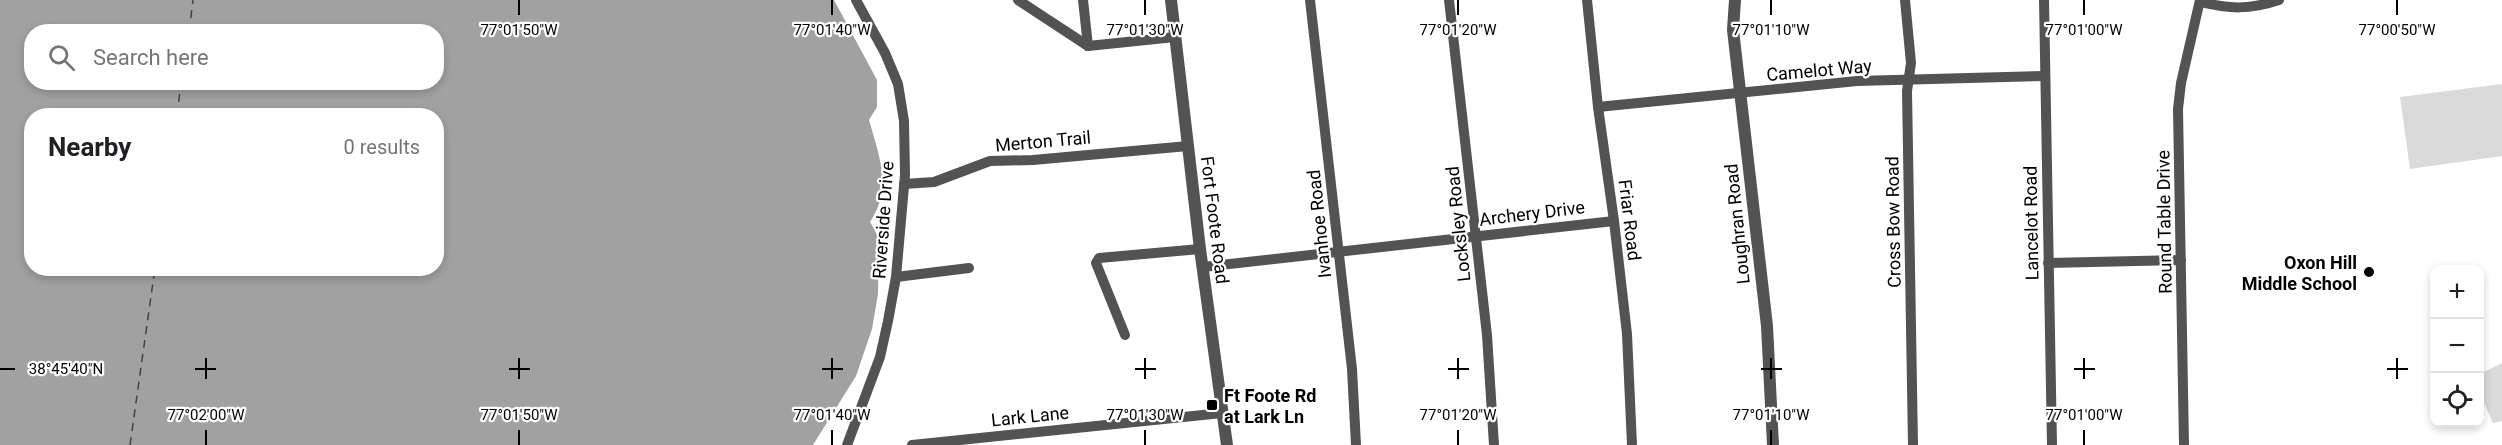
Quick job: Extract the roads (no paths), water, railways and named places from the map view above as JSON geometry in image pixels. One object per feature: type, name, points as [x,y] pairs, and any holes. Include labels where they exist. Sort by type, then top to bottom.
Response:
[{"type":"street","name":"Riverside Drive","points":[[847,445],[880,357],[896,277],[904,184],[904,121],[898,84],[885,53],[856,0]]},
{"type":"street","points":[[1018,0],[1088,46],[1175,37]]},
{"type":"street","points":[[1083,0],[1088,46]]},
{"type":"street","name":"Fort Foote Road","points":[[1171,0],[1200,249],[1227,445]]},
{"type":"street","name":"Ivanhoe Road","points":[[1311,0],[1352,369],[1356,445]]},
{"type":"street","name":"Locksley Road","points":[[1449,0],[1488,343],[1494,445]]},
{"type":"street","name":"Friar Road","points":[[1587,0],[1598,107],[1627,334],[1632,445]]},
{"type":"street","name":"Loughran Road","points":[[1735,0],[1733,22],[1767,326],[1773,445]]},
{"type":"street","name":"Cross Bow Road","points":[[1905,0],[1911,63],[1907,91],[1913,445]]},
{"type":"street","name":"Lancelot Road","points":[[2044,0],[2052,445]]},
{"type":"street","points":[[2200,1],[2229,9],[2242,9],[2279,0]]},
{"type":"street","name":"Round Table Drive","points":[[2184,445],[2179,96],[2200,1]]},
{"type":"street","name":"Camelot Way","points":[[1598,107],[1857,81],[2044,76]]},
{"type":"street","name":"Merton Trail","points":[[904,184],[934,182],[990,161],[1033,160],[1188,146]]},
{"type":"street","name":"Archery Drive","points":[[1203,267],[1614,220]]},
{"type":"street","points":[[1125,335],[1096,263],[1099,258],[1200,249]]},
{"type":"street","points":[[2048,263],[2181,260]]},
{"type":"street","points":[[896,277],[969,268]]},
{"type":"street","name":"Lark Lane","points":[[912,445],[1222,413]]},
{"type":"place","name":"Oxon Hill Middle School","points":[[2369,272]]},
{"type":"place","name":"Ft Foote Rd at Lark Ln","points":[[1212,405]]}]
